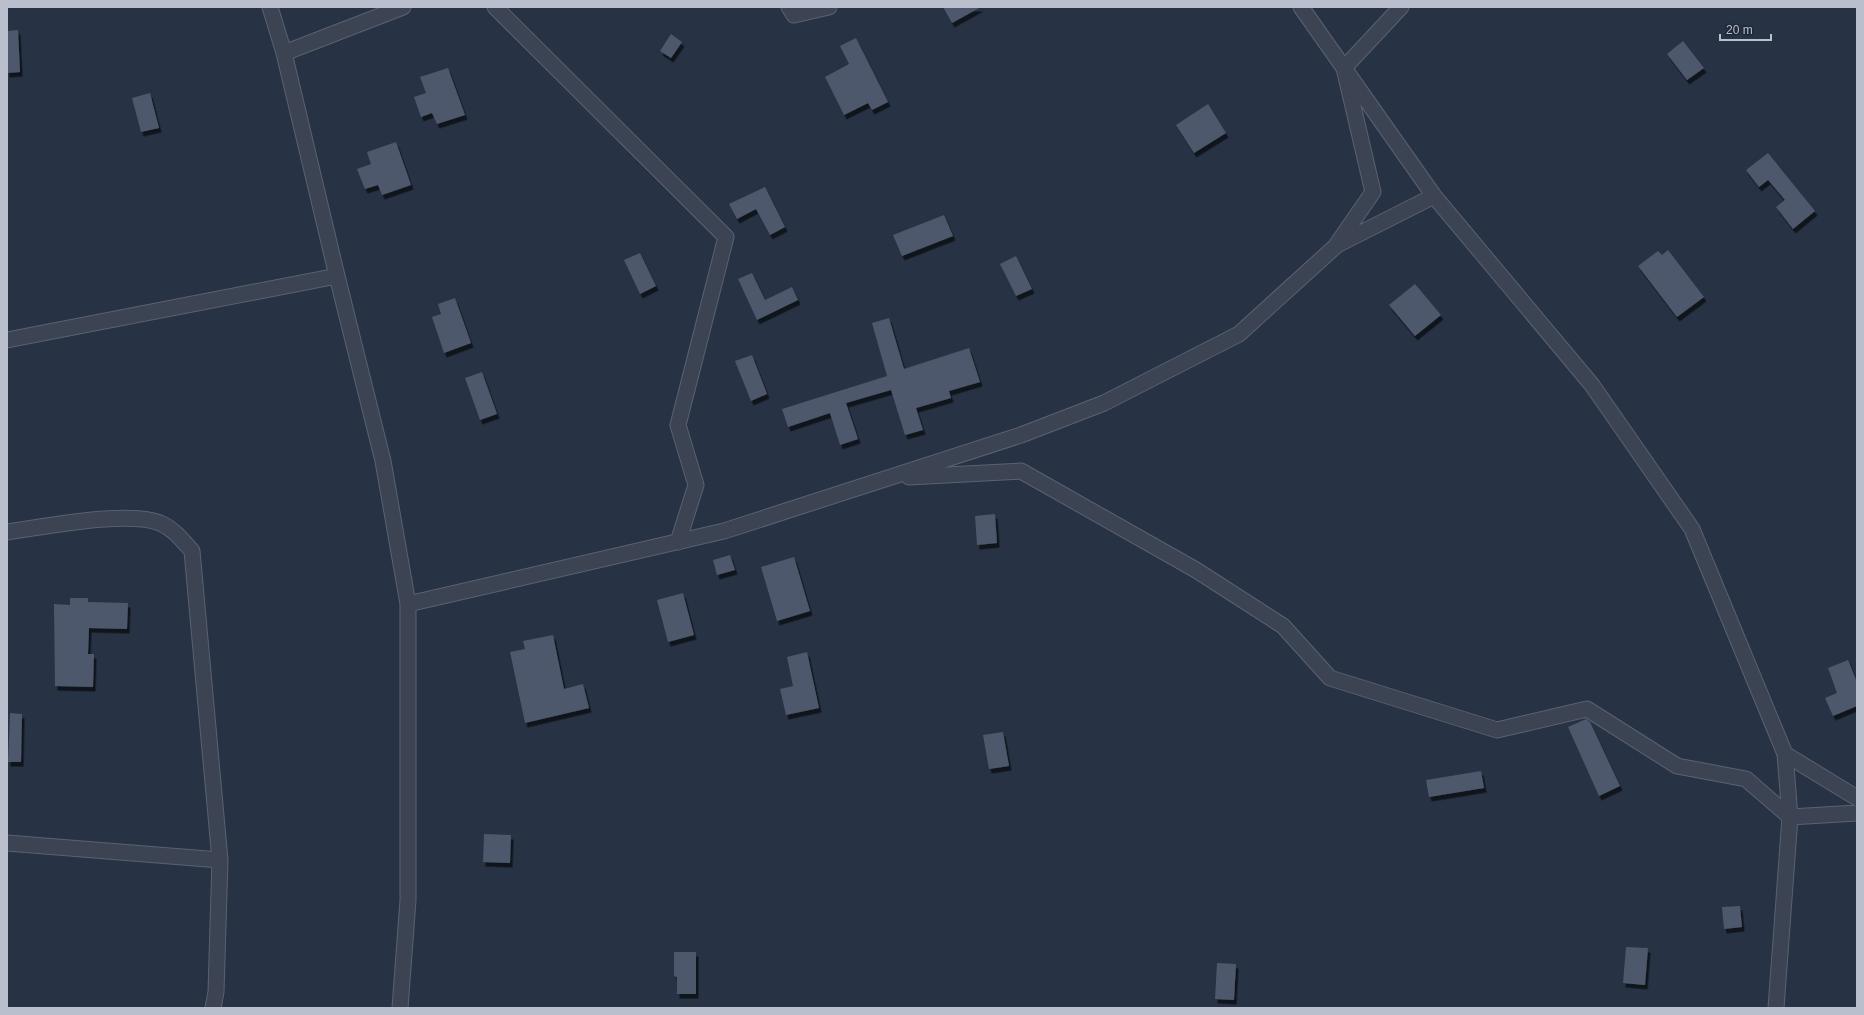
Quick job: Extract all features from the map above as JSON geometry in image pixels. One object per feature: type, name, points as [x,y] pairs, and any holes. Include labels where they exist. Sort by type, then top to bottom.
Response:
[{"type":"street","points":[[270,7],[284,53],[383,461],[408,604],[408,900],[400,1008]]},
{"type":"street","points":[[284,53],[403,7]]},
{"type":"street","points":[[495,7],[726,237],[678,425],[696,485],[678,542]]},
{"type":"street","points":[[789,7],[794,15],[829,7]]},
{"type":"street","points":[[1301,7],[1434,196],[1592,385],[1692,529],[1785,754],[1790,817],[1776,1008]]},
{"type":"street","points":[[1344,68],[1401,7]]},
{"type":"street","points":[[408,604],[724,531],[888,478],[1020,435],[1104,403],[1239,334],[1337,245],[1373,192],[1344,68]]},
{"type":"street","points":[[1337,245],[1434,196]]},
{"type":"street","points":[[7,340],[337,276]]},
{"type":"street","points":[[888,478],[1021,471],[1196,570],[1283,626],[1330,678],[1497,730],[1587,709],[1677,766],[1746,779],[1790,817],[1857,813]]},
{"type":"street","points":[[7,532],[87,521],[144,518],[161,523],[177,533],[192,551],[220,860],[216,992],[213,1008]]},
{"type":"street","points":[[1785,754],[1857,798]]},
{"type":"street","points":[[7,843],[220,860]]},
{"type":"building","points":[[943,7],[981,7],[952,23]]},
{"type":"building","points":[[18,30],[20,72],[7,73],[7,31]]},
{"type":"building","points":[[671,34],[682,42],[671,58],[660,51]]},
{"type":"building","points":[[856,38],[888,102],[872,110],[868,103],[844,115],[825,77],[849,64],[840,46]]},
{"type":"building","points":[[1683,41],[1704,68],[1687,80],[1667,54]]},
{"type":"building","points":[[448,68],[465,115],[437,124],[432,113],[421,117],[414,97],[426,93],[420,77]]},
{"type":"building","points":[[150,93],[159,128],[141,132],[132,98]]},
{"type":"building","points":[[1208,104],[1226,133],[1194,153],[1176,125]]},
{"type":"building","points":[[396,142],[411,185],[382,195],[378,185],[365,189],[357,169],[371,164],[367,152]]},
{"type":"building","points":[[1768,153],[1815,211],[1793,229],[1776,207],[1785,200],[1768,180],[1759,187],[1746,170]]},
{"type":"building","points":[[765,187],[785,227],[770,235],[756,209],[737,219],[729,204]]},
{"type":"building","points":[[944,215],[953,236],[902,256],[893,235]]},
{"type":"building","points":[[1668,250],[1704,297],[1677,317],[1638,266],[1658,251],[1662,255]]},
{"type":"building","points":[[640,253],[656,286],[640,294],[624,260]]},
{"type":"building","points":[[1016,256],[1032,289],[1016,296],[1000,264]]},
{"type":"building","points":[[752,273],[765,300],[792,287],[798,300],[757,320],[738,279]]},
{"type":"building","points":[[1415,284],[1441,315],[1415,336],[1389,305]]},
{"type":"building","points":[[455,298],[471,343],[444,353],[432,317],[441,314],[438,304]]},
{"type":"building","points":[[889,318],[904,369],[969,348],[980,382],[949,391],[951,398],[916,408],[923,430],[905,435],[891,390],[846,403],[858,439],[840,445],[830,413],[788,427],[782,409],[887,376],[872,323]]},
{"type":"building","points":[[752,355],[767,394],[751,401],[735,361]]},
{"type":"building","points":[[482,372],[497,414],[480,420],[465,378]]},
{"type":"building","points":[[995,514],[997,543],[977,545],[975,516]]},
{"type":"building","points":[[730,555],[735,570],[717,575],[713,560]]},
{"type":"building","points":[[794,557],[810,611],[777,621],[761,567]]},
{"type":"building","points":[[683,593],[694,635],[668,642],[657,600]]},
{"type":"building","points":[[70,598],[88,598],[88,602],[128,603],[127,629],[89,628],[88,654],[94,654],[93,687],[55,686],[54,604],[70,605]]},
{"type":"building","points":[[553,635],[564,689],[583,684],[589,708],[525,723],[510,652],[525,649],[523,641]]},
{"type":"building","points":[[807,652],[819,708],[786,715],[780,689],[793,686],[787,657]]},
{"type":"building","points":[[1848,660],[1857,682],[1857,706],[1833,716],[1825,698],[1837,693],[1828,668]]},
{"type":"building","points":[[10,713],[22,714],[21,762],[8,762]]},
{"type":"building","points":[[1586,719],[1590,722],[1620,786],[1599,796],[1568,727]]},
{"type":"building","points":[[1003,732],[1009,766],[989,769],[983,735]]},
{"type":"building","points":[[1481,771],[1484,788],[1429,797],[1426,780]]},
{"type":"building","points":[[484,834],[511,835],[510,863],[483,862]]},
{"type":"building","points":[[1740,906],[1742,927],[1724,929],[1722,907]]},
{"type":"building","points":[[1626,947],[1648,948],[1645,985],[1623,983]]},
{"type":"building","points":[[674,952],[696,952],[696,994],[677,994],[677,977],[674,976]]},
{"type":"building","points":[[1217,963],[1236,964],[1234,1000],[1215,999]]}]
